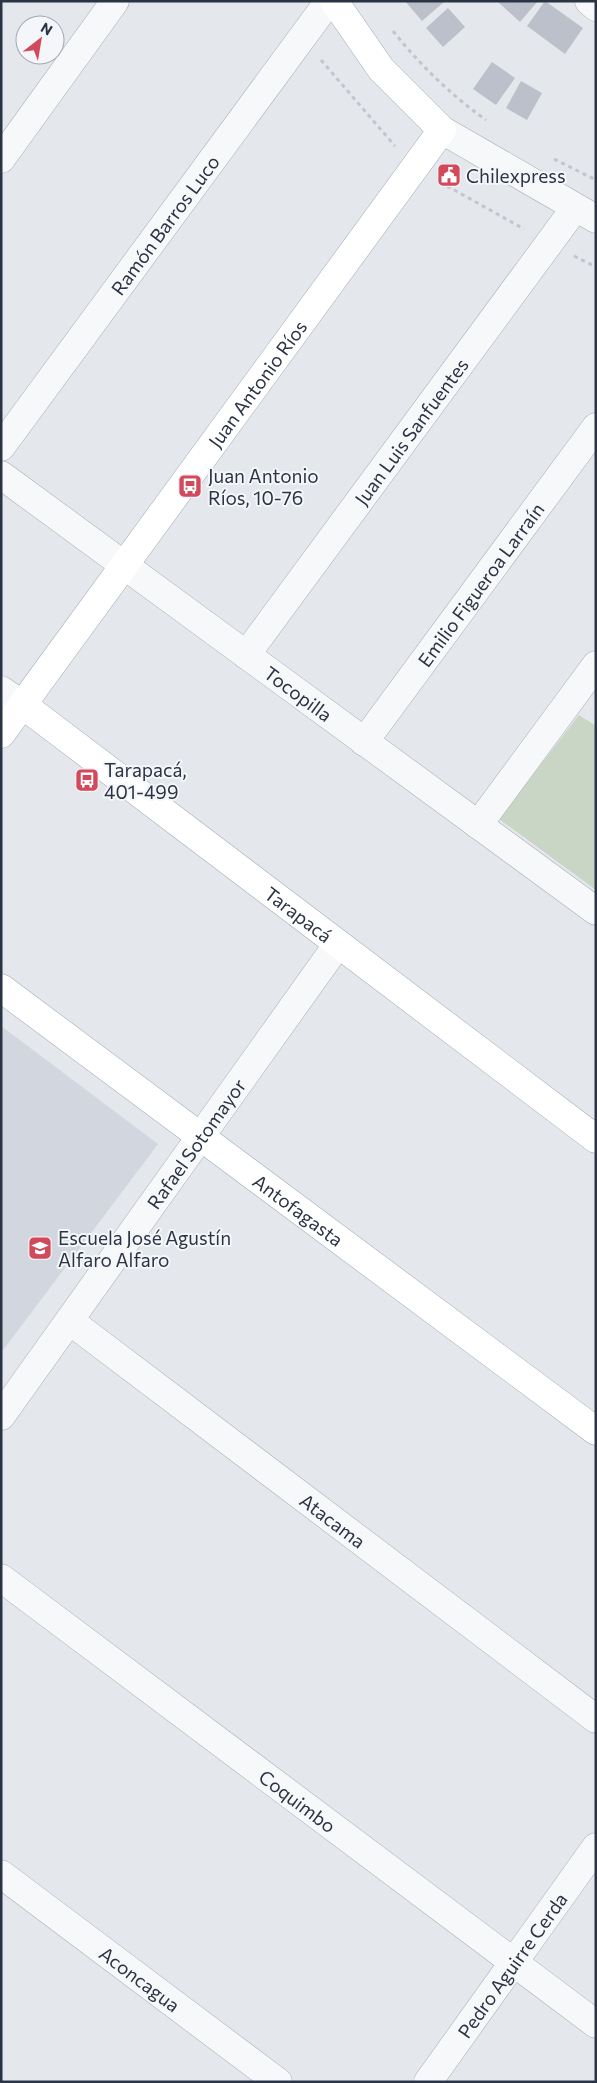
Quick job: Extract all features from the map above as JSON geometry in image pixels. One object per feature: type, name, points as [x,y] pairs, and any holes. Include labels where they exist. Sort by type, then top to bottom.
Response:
[{"type":"main road","points":[[334,1],[381,69],[442,130]]},
{"type":"main road","name":"Juan Antonio Ríos","points":[[1,734],[12,698],[124,566],[442,130]]},
{"type":"main road","name":"Tarapacá","points":[[12,698],[596,1139]]},
{"type":"main road","name":"Antofagasta","points":[[1,988],[596,1430]]},
{"type":"street","points":[[1,159],[115,1]]},
{"type":"street","name":"Ramón Barros Luco","points":[[1,447],[329,1]]},
{"type":"street","points":[[589,1],[596,7]]},
{"type":"street","points":[[442,130],[585,214]]},
{"type":"street","name":"Juan Luis Sanfuentes","points":[[246,655],[549,243],[585,214]]},
{"type":"street","name":"Emilio Figueroa Larraín","points":[[364,742],[596,427]]},
{"type":"street","name":"Tocopilla","points":[[1,475],[596,911]]},
{"type":"street","points":[[478,825],[596,665]]},
{"type":"street","name":"Rafael Sotomayor","points":[[1,1416],[338,944]]},
{"type":"street","name":"Atacama","points":[[70,1321],[596,1719]]},
{"type":"street","name":"Coquimbo","points":[[1,1578],[596,2024]]},
{"type":"street","name":"Pedro Aguirre Cerda","points":[[428,2082],[596,1847]]},
{"type":"street","name":"Aconcagua","points":[[1,1874],[278,2082]]},
{"type":"path","points":[[392,30],[407,50],[436,79],[470,108],[492,123]]},
{"type":"path","points":[[302,39],[414,168],[549,243]]},
{"type":"path","points":[[547,155],[596,180]]},
{"type":"shaded area","name":"Escuela José Agustín Alfaro Alfaro","points":[[1,1026],[158,1144],[1,1353]]},
{"type":"green space","points":[[579,715],[596,726],[596,890],[499,819]]},
{"type":"building","points":[[405,1],[445,1],[422,21]]},
{"type":"building","points":[[499,1],[538,1],[520,22]]},
{"type":"building","points":[[545,1],[583,28],[565,54],[527,26]]},
{"type":"building","points":[[448,8],[465,27],[443,47],[426,28]]},
{"type":"building","points":[[492,62],[515,78],[496,105],[473,89]]},
{"type":"building","points":[[521,81],[542,93],[527,120],[506,108]]},
{"type":"place","name":"Chilexpress","points":[[449,175]]},
{"type":"place","name":"Juan Antonio Ríos, 10-76","points":[[190,486]]},
{"type":"place","name":"Tarapacá, 401-499","points":[[87,780]]},
{"type":"place","name":"Escuela José Agustín Alfaro Alfaro","points":[[40,1248]]}]
